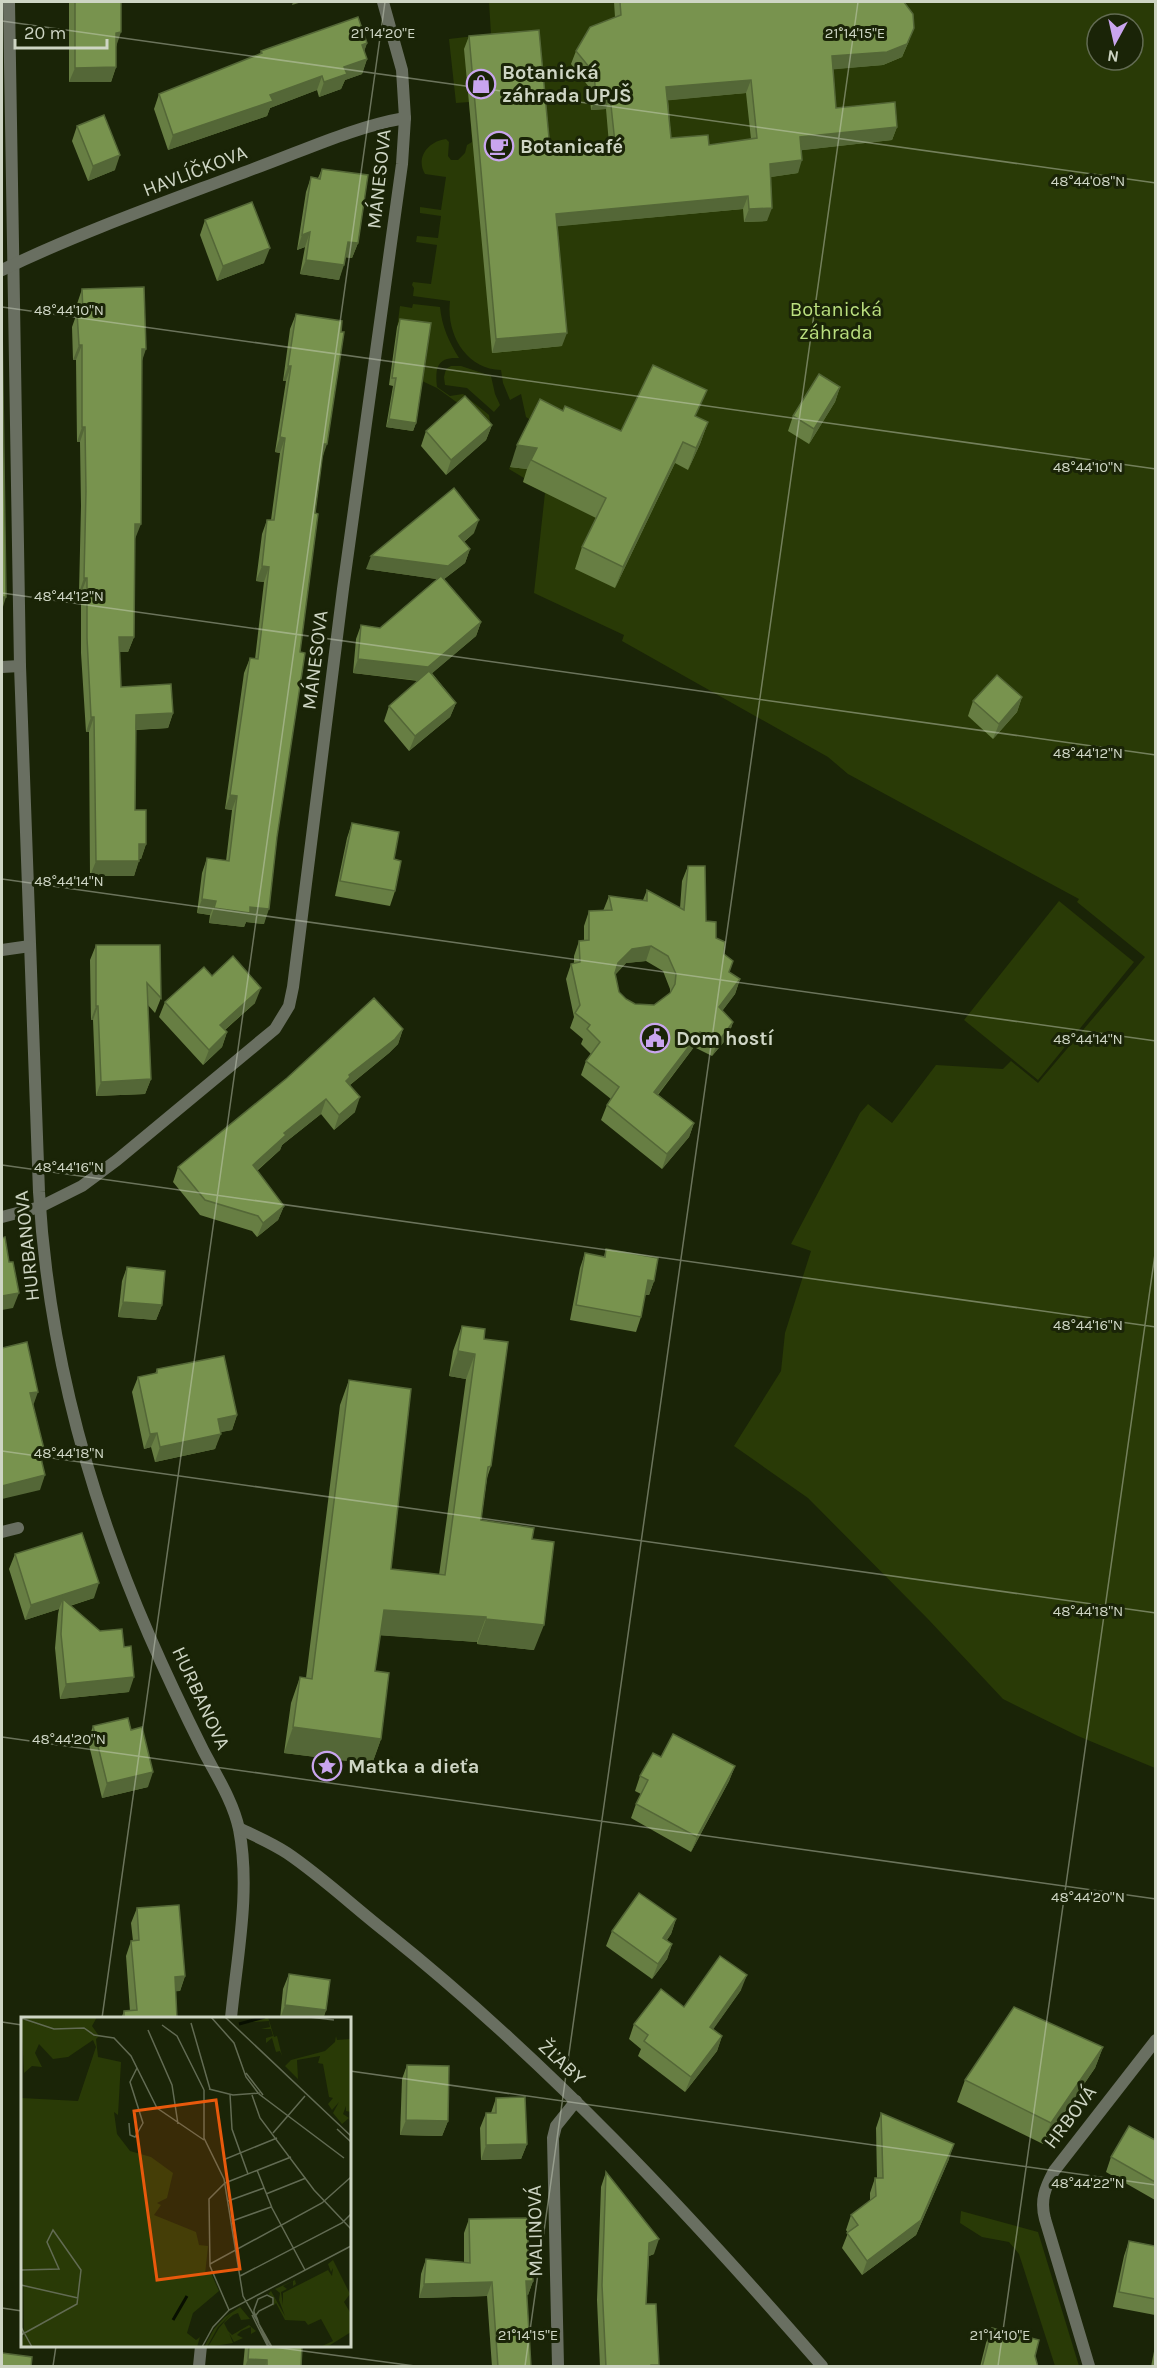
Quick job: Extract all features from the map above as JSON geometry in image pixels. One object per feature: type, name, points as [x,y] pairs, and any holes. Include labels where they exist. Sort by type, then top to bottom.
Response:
[{"type":"street","name":"HURBANOVA","points":[[9,2],[20,666],[40,1207],[45,1256],[72,1410],[86,1463],[139,1611],[190,1725],[232,1807],[239,1828],[243,1864],[243,1905],[231,2017]]},
{"type":"street","name":"MÁNESOVA","points":[[2,1217],[40,1207],[82,1186],[117,1160],[275,1029],[289,1006],[400,175],[405,118],[402,70],[383,2]]},
{"type":"street","name":"HAVLÍČKOVA","points":[[2,270],[46,248],[234,176],[377,123],[405,118]]},
{"type":"street","points":[[2,667],[20,666]]},
{"type":"street","points":[[2,950],[30,946]]},
{"type":"street","points":[[2,1532],[18,1528]]},
{"type":"street","name":"ŽĽABY","points":[[239,1828],[287,1853],[429,1966],[576,2101],[722,2255],[822,2367]]},
{"type":"street","name":"HRBOVÁ","points":[[1089,2367],[1042,2208],[1043,2193],[1054,2171],[1155,2040]]},
{"type":"street","name":"MALINOVÁ","points":[[558,2367],[553,2138],[556,2126],[576,2101]]},
{"type":"street","points":[[199,2367],[201,2347]]},
{"type":"green space","name":"Botanická záhrada","points":[[489,2],[1155,2],[1155,1768],[1078,1736],[1003,1699],[927,1618],[808,1498],[734,1446],[781,1371],[785,1333],[811,1251],[791,1244],[860,1113],[868,1104],[892,1123],[936,1065],[1003,1069],[1011,1061],[1038,1083],[1145,957],[1077,902],[1079,899],[848,774],[828,757],[622,641],[624,635],[534,593],[545,493],[523,482],[524,478],[509,469],[532,421],[526,417],[521,394],[510,400],[503,383],[501,370],[478,363],[461,348],[451,326],[450,301],[413,296],[413,282],[431,284],[437,245],[416,242],[417,236],[438,238],[441,216],[420,213],[420,207],[441,210],[446,177],[425,174],[422,168],[423,156],[429,146],[446,139],[449,142],[448,156],[451,160],[458,160],[465,153],[467,145],[472,142],[469,102],[456,103],[449,39],[491,34]]},
{"type":"green space","points":[[413,304],[440,307],[446,334],[459,358],[442,361],[436,374],[437,387],[450,396],[463,394],[489,415],[491,427],[437,388],[392,367],[400,306],[412,308]]},
{"type":"green space","points":[[451,366],[461,366],[491,376],[500,405],[494,412],[467,388],[445,385],[446,369]]},
{"type":"green space","points":[[1059,901],[1134,962],[1038,1080],[964,1020]]},
{"type":"green space","points":[[961,2211],[1038,2232],[1079,2366],[1055,2366],[1019,2254],[1009,2242],[982,2237],[960,2223]]},
{"type":"building","points":[[75,2],[121,2],[121,32],[116,33],[116,67],[75,68]]},
{"type":"building","points":[[620,2],[904,2],[913,14],[914,28],[907,44],[887,52],[832,56],[836,108],[895,102],[897,127],[800,137],[802,160],[770,164],[772,208],[749,209],[748,196],[556,214],[567,333],[496,339],[469,36],[539,30],[550,149],[615,143],[610,96],[596,97],[594,73],[576,51],[590,27],[621,15]],"holes":[[[751,80],[757,138],[709,145],[708,135],[671,138],[666,87]]]},
{"type":"building","points":[[358,17],[367,43],[362,45],[367,59],[344,67],[347,74],[324,82],[322,76],[270,95],[273,101],[173,135],[159,94],[262,53],[261,51]]},
{"type":"building","points":[[104,115],[120,155],[93,166],[77,126]]},
{"type":"building","points":[[322,169],[368,175],[358,243],[348,242],[344,265],[306,260],[310,232],[302,235],[311,177],[320,179]]},
{"type":"building","points":[[252,202],[270,248],[223,266],[205,220]]},
{"type":"building","points":[[144,287],[146,349],[142,349],[141,524],[135,524],[134,637],[119,637],[121,687],[171,684],[173,713],[136,715],[135,810],[146,810],[146,844],[139,844],[139,861],[96,861],[94,717],[91,717],[87,638],[87,578],[84,578],[85,427],[82,427],[82,345],[79,345],[77,312],[83,312],[82,289]]},
{"type":"building","points":[[296,314],[342,321],[341,332],[344,332],[327,444],[324,444],[315,513],[318,514],[300,652],[305,653],[277,837],[269,909],[250,907],[250,913],[214,908],[216,901],[202,899],[207,858],[229,861],[237,796],[230,795],[250,658],[258,659],[269,567],[262,566],[267,520],[274,520],[285,438],[280,437]]},
{"type":"building","points":[[400,319],[431,323],[416,423],[389,419],[396,378],[392,378]]},
{"type":"building","points":[[2,321],[6,597],[2,597]]},
{"type":"building","points":[[653,365],[707,390],[695,416],[708,422],[696,448],[683,442],[623,567],[582,547],[606,498],[531,460],[537,448],[517,445],[540,399],[563,411],[565,406],[621,431]]},
{"type":"building","points":[[819,374],[840,387],[814,429],[793,416]]},
{"type":"building","points":[[465,396],[492,425],[451,460],[426,431]]},
{"type":"building","points":[[454,488],[479,520],[459,536],[470,549],[448,566],[371,556]]},
{"type":"building","points":[[441,576],[481,622],[428,667],[358,659],[361,625],[380,628]]},
{"type":"building","points":[[429,671],[456,703],[415,736],[389,706]]},
{"type":"building","points":[[997,675],[1022,697],[999,724],[973,701]]},
{"type":"building","points":[[352,823],[399,832],[394,859],[401,861],[395,891],[340,881]]},
{"type":"building","name":"Dom hostí","points":[[688,866],[705,866],[706,921],[716,922],[716,938],[725,942],[724,954],[733,961],[729,972],[740,979],[719,1007],[733,1022],[718,1042],[700,1032],[654,1092],[694,1123],[667,1154],[607,1105],[619,1087],[586,1061],[600,1042],[587,1029],[590,1025],[575,1013],[580,1005],[571,964],[580,962],[579,941],[589,940],[589,911],[612,910],[609,896],[647,901],[647,890],[684,910]],"holes":[[[651,946],[668,956],[676,974],[675,984],[670,993],[654,1005],[635,1004],[619,992],[615,973],[618,963],[632,949]]]},
{"type":"building","points":[[96,945],[160,945],[161,998],[147,983],[151,1079],[101,1082],[98,1006],[96,1006]]},
{"type":"building","points":[[233,956],[261,988],[220,1025],[227,1032],[209,1050],[165,1002],[204,967],[212,976]]},
{"type":"building","points":[[374,998],[403,1029],[395,1039],[349,1075],[346,1081],[360,1097],[339,1115],[326,1099],[284,1133],[286,1135],[253,1165],[284,1206],[263,1223],[258,1216],[205,1200],[178,1167],[287,1078]]},
{"type":"building","points":[[5,1237],[9,1262],[13,1262],[19,1293],[2,1296],[2,1238]]},
{"type":"building","points":[[606,1249],[658,1258],[654,1281],[648,1280],[641,1317],[576,1305],[585,1253],[605,1257]]},
{"type":"building","points":[[127,1267],[165,1271],[162,1305],[123,1302]]},
{"type":"building","points":[[462,1326],[485,1329],[484,1339],[508,1342],[481,1520],[534,1528],[532,1539],[554,1542],[544,1625],[486,1619],[486,1617],[384,1610],[375,1671],[389,1673],[381,1739],[293,1727],[300,1677],[312,1679],[349,1380],[411,1389],[391,1569],[445,1575],[475,1354],[458,1351]]},
{"type":"building","points":[[27,1342],[38,1392],[30,1393],[44,1449],[39,1450],[45,1475],[2,1486],[2,1348]]},
{"type":"building","points":[[224,1356],[237,1415],[218,1419],[221,1434],[160,1447],[157,1433],[150,1434],[138,1377],[157,1373],[157,1369]]},
{"type":"building","points":[[82,1533],[99,1583],[31,1605],[15,1554]]},
{"type":"building","points":[[63,1599],[100,1631],[122,1629],[124,1647],[131,1646],[134,1677],[66,1684],[61,1634]]},
{"type":"building","points":[[128,1718],[131,1730],[142,1727],[153,1772],[107,1783],[93,1726]]},
{"type":"building","points":[[673,1734],[735,1766],[697,1837],[636,1804],[648,1780],[640,1776],[653,1753],[661,1757]]},
{"type":"building","points":[[639,1893],[676,1919],[663,1938],[672,1944],[658,1964],[612,1931]]},
{"type":"building","points":[[179,1905],[185,1976],[175,1977],[177,2017],[124,2017],[124,2011],[137,2010],[131,1941],[139,1940],[137,1908]]},
{"type":"building","points":[[720,1956],[747,1975],[710,2027],[722,2036],[691,2077],[644,2041],[648,2035],[634,2024],[661,1989],[684,2007]]},
{"type":"building","points":[[289,1974],[330,1980],[326,2010],[285,2005]]},
{"type":"building","points":[[1014,2007],[1103,2047],[1051,2123],[965,2080]]},
{"type":"building","points":[[407,2065],[449,2066],[448,2121],[406,2120]]},
{"type":"building","points":[[525,2097],[527,2144],[486,2145],[486,2113],[496,2113],[496,2098]]},
{"type":"building","points":[[881,2113],[954,2144],[921,2220],[867,2261],[847,2233],[858,2225],[851,2215],[876,2196],[875,2178],[883,2178]]},
{"type":"building","points":[[1129,2126],[1155,2140],[1155,2182],[1111,2157]]},
{"type":"building","points":[[606,2172],[659,2239],[649,2243],[646,2304],[656,2304],[659,2365],[606,2367],[602,2285]]},
{"type":"building","points":[[528,2218],[528,2255],[532,2254],[533,2281],[526,2281],[531,2367],[498,2367],[492,2282],[424,2284],[426,2259],[470,2263],[469,2219]]},
{"type":"building","points":[[1129,2241],[1155,2246],[1155,2299],[1119,2292]]},
{"type":"building","points":[[992,2328],[1039,2340],[1035,2356],[1038,2367],[982,2367]]},
{"type":"building","points":[[249,2347],[302,2347],[301,2367],[267,2367],[267,2360],[248,2359]]},
{"type":"building","points":[[2,2353],[32,2357],[31,2367],[2,2367]]},
{"type":"place","name":"Botanická záhrada UPJŠ","points":[[481,84]]},
{"type":"place","name":"Botanicafé","points":[[499,146]]},
{"type":"place","name":"Dom hostí","points":[[655,1038]]},
{"type":"place","name":"Matka a dieťa","points":[[327,1766]]}]
